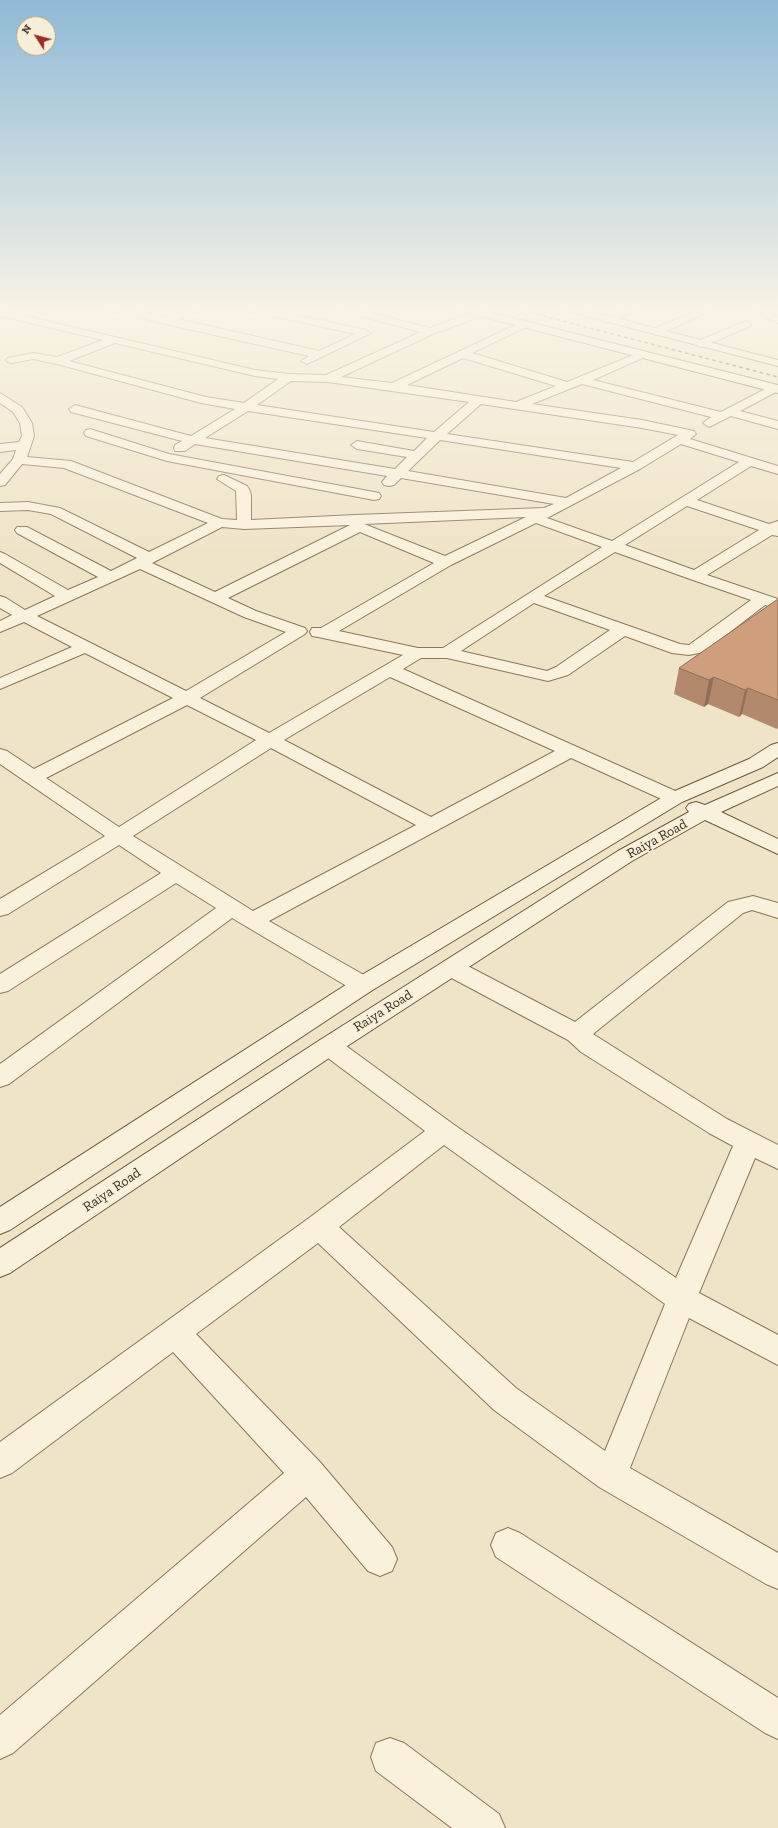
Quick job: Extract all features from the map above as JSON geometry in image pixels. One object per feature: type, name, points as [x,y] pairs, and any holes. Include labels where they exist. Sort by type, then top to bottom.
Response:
[{"type":"street","points":[[176,392],[205,400],[635,466]]},
{"type":"street","points":[[166,457],[246,406],[263,392]]},
{"type":"street","points":[[428,392],[642,424],[685,437],[778,470]]},
{"type":"street","points":[[516,405],[550,392]]},
{"type":"street","points":[[631,392],[778,425]]},
{"type":"street","points":[[326,632],[446,562],[568,502],[635,466],[725,414],[768,392]]},
{"type":"street","points":[[0,397],[18,410],[26,423],[28,436],[18,460],[0,482]]},
{"type":"street","points":[[215,598],[356,523],[374,496],[416,455],[478,400]]},
{"type":"street","points":[[75,408],[192,440],[568,502]]},
{"type":"street","points":[[90,433],[166,457],[374,496]]},
{"type":"street","points":[[0,448],[24,445]]},
{"type":"street","points":[[357,445],[416,455]]},
{"type":"street","points":[[18,460],[66,464],[220,524],[356,523],[542,514],[613,546],[771,602]]},
{"type":"street","points":[[447,653],[532,597],[750,461]]},
{"type":"street","points":[[224,480],[242,489],[244,495],[244,525]]},
{"type":"street","points":[[685,501],[775,529]]},
{"type":"street","points":[[0,507],[28,506],[55,511],[144,561],[215,598],[250,614],[299,631],[326,632],[418,653],[447,653],[548,676],[562,671],[622,630]]},
{"type":"street","points":[[356,523],[446,562]]},
{"type":"street","points":[[0,628],[220,524]]},
{"type":"street","points":[[695,576],[775,529]]},
{"type":"street","points":[[22,530],[110,577]]},
{"type":"street","points":[[0,557],[68,596]]},
{"type":"street","points":[[532,597],[622,630],[678,649],[688,650],[698,648],[771,602]]},
{"type":"street","points":[[0,601],[24,616],[270,740],[432,825]]},
{"type":"street","points":[[33,777],[187,698],[299,631]]},
{"type":"street","points":[[0,684],[85,647]]},
{"type":"street","points":[[3,904],[119,836],[270,740],[418,653]]},
{"type":"street","points":[[390,670],[675,798],[778,847]]},
{"type":"street","name":"Raiya Road","points":[[0,1222],[363,985],[675,798],[756,763],[778,749]]},
{"type":"street","points":[[251,921],[570,751]]},
{"type":"street","points":[[0,755],[119,836],[251,921],[363,985]]},
{"type":"street","name":"Raiya Road","points":[[0,1264],[329,1046],[625,856],[705,812],[778,779]]},
{"type":"street","points":[[0,985],[176,873]]},
{"type":"street","points":[[577,1034],[736,907],[753,903],[778,911]]},
{"type":"street","points":[[0,1077],[231,908]]},
{"type":"street","points":[[452,968],[577,1034],[590,1046],[718,1126],[778,1158]]},
{"type":"street","points":[[329,1046],[444,1131],[682,1299],[778,1351]]},
{"type":"street","points":[[0,1462],[319,1226],[444,1131]]},
{"type":"street","points":[[611,1475],[682,1299],[748,1142]]},
{"type":"street","points":[[319,1226],[505,1399],[611,1475],[778,1572]]},
{"type":"street","points":[[175,1333],[308,1474],[380,1559]]},
{"type":"street","points":[[0,1740],[308,1474]]},
{"type":"street","points":[[508,1545],[778,1720]]},
{"type":"street","points":[[390,1757],[485,1828]]},
{"type":"building","points":[[778,599],[778,700],[748,688],[745,690],[714,677],[709,680],[679,668]]}]
